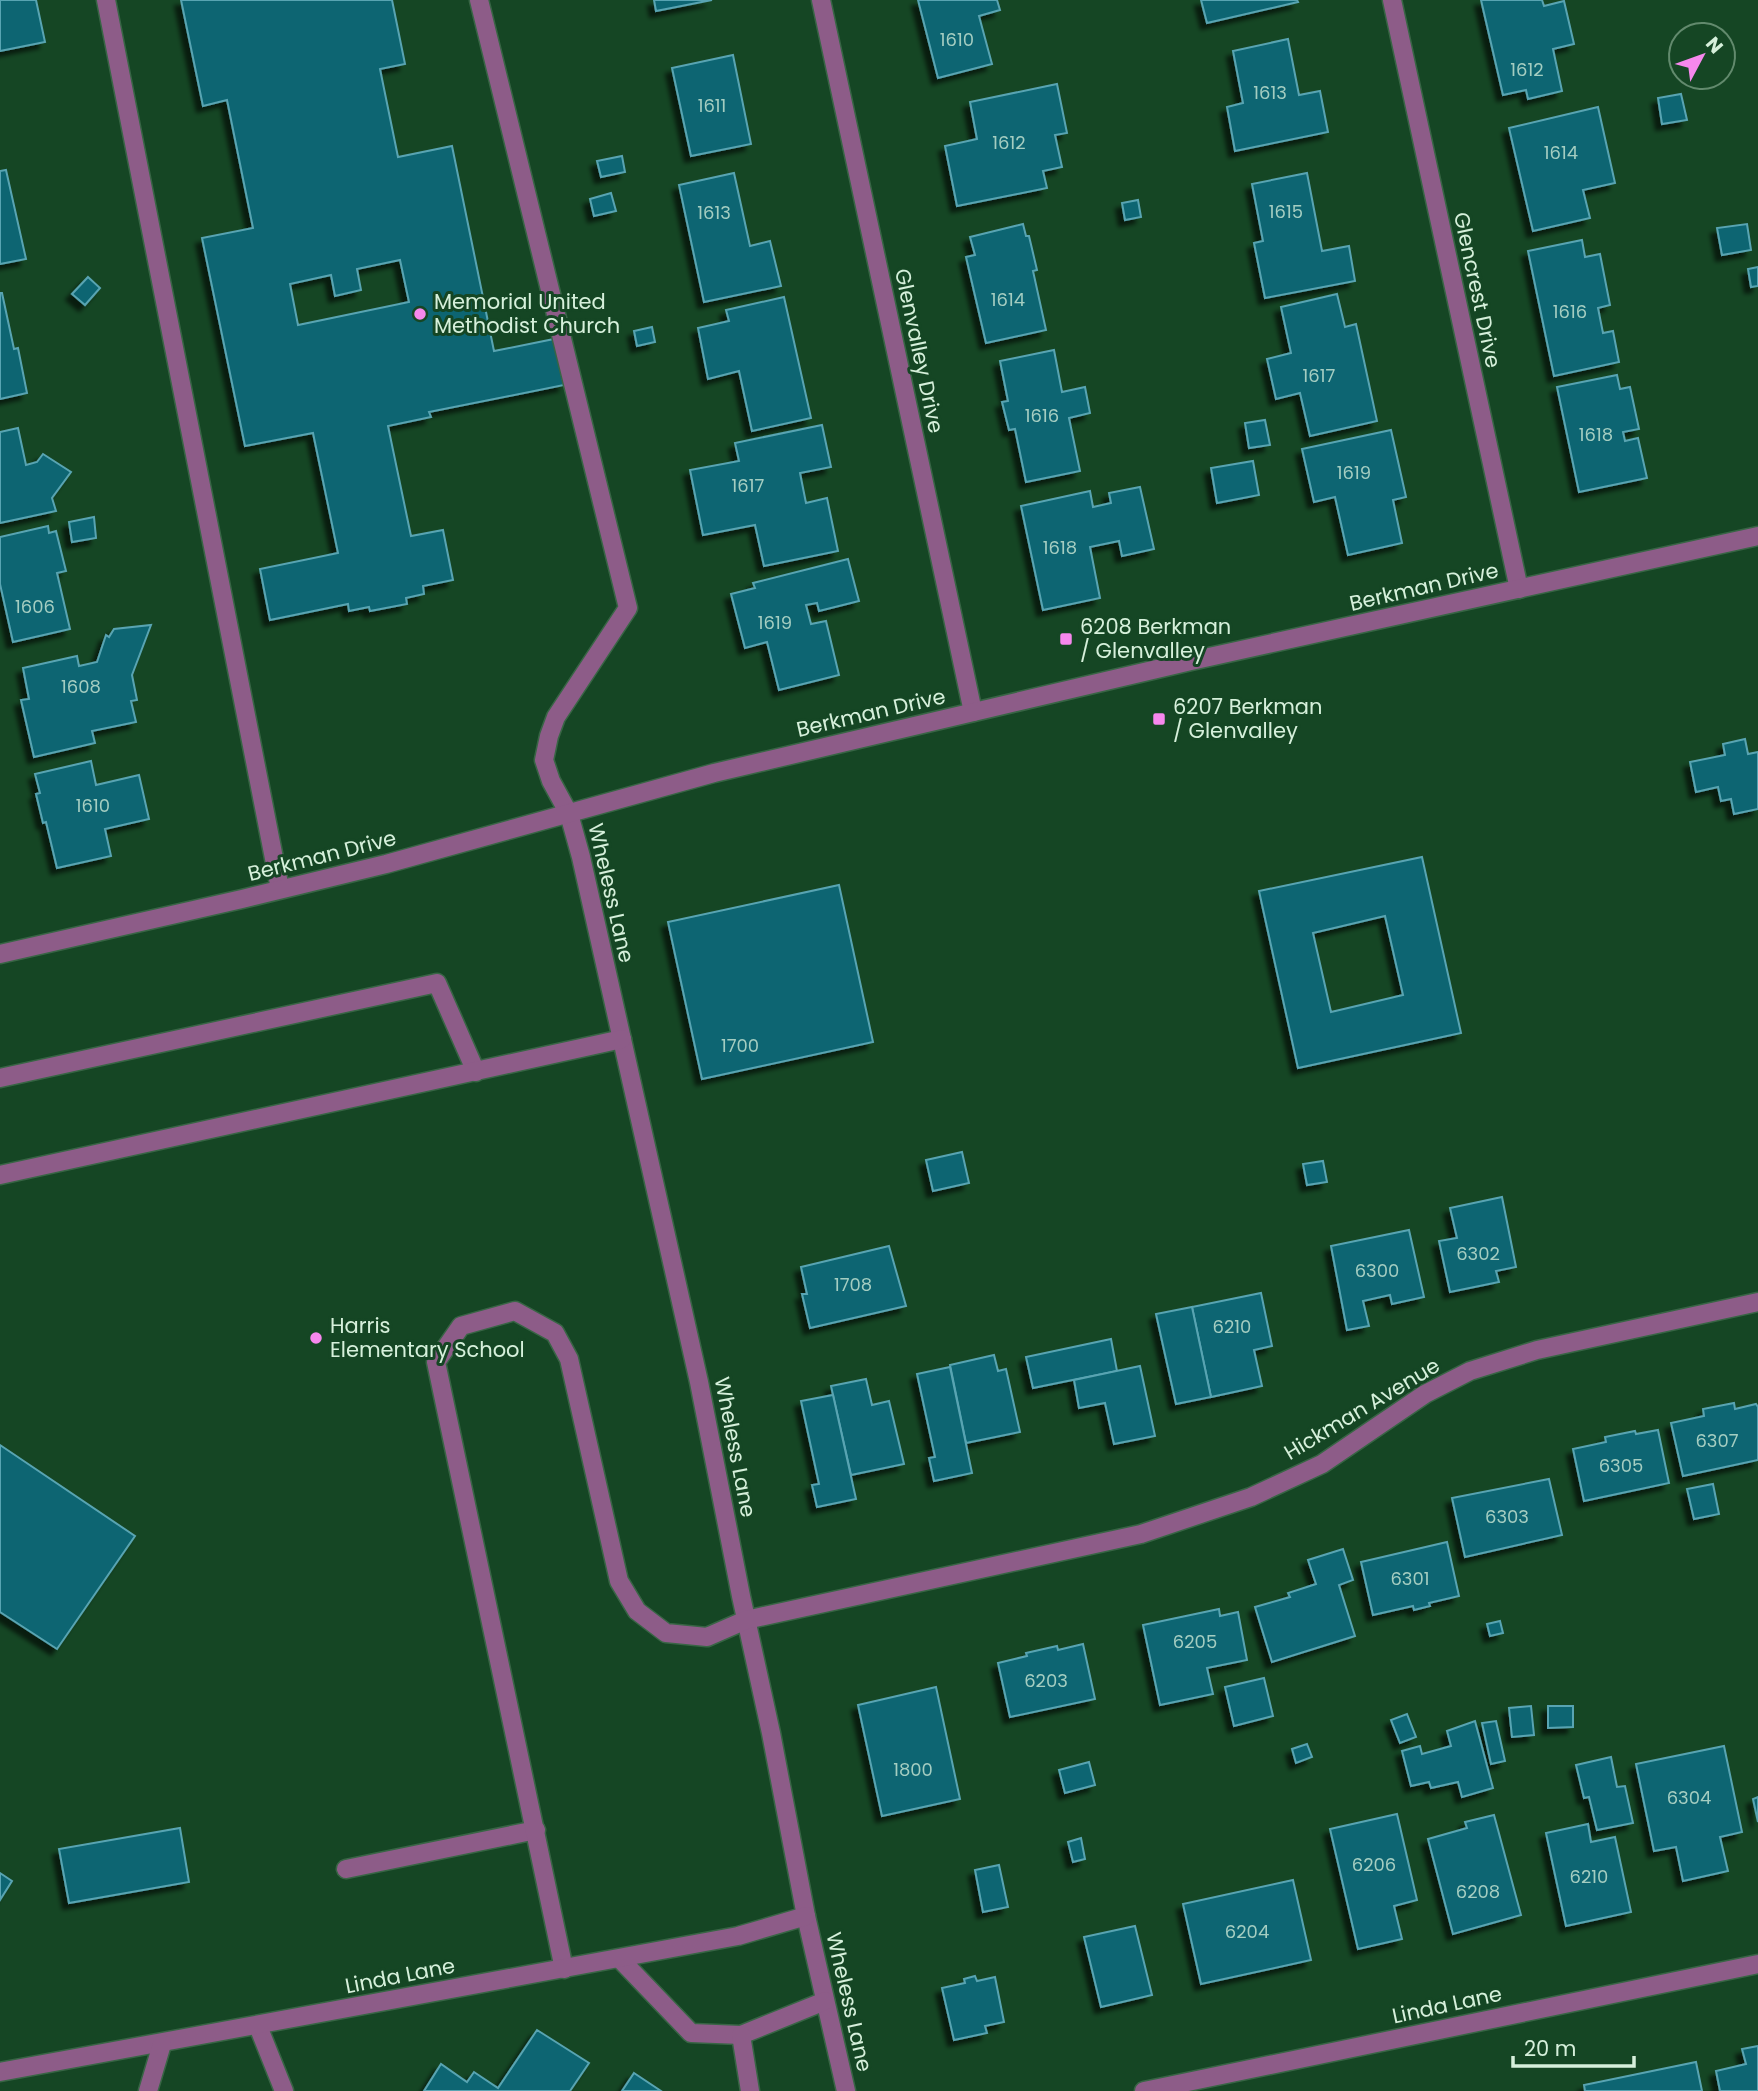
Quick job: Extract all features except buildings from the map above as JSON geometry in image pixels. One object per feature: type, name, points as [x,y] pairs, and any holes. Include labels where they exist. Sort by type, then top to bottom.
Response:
[{"type":"street","points":[[106,0],[280,889]]},
{"type":"street","name":"Wheless Lane","points":[[479,0],[628,608],[556,718],[544,760],[551,781],[569,814],[622,1040],[699,1382],[806,1916],[846,2091]]},
{"type":"street","name":"Glenvalley Drive","points":[[821,0],[973,712]]},
{"type":"street","name":"Glencrest Drive","points":[[1392,0],[1519,589]]},
{"type":"street","name":"Berkman Drive","points":[[0,954],[242,900],[386,864],[714,773],[1191,660],[1758,536]]},
{"type":"street","points":[[0,1078],[437,983],[476,1072]]},
{"type":"street","points":[[0,1175],[622,1040]]},
{"type":"street","name":"Hickman Avenue","points":[[564,1969],[436,1362],[461,1326],[515,1311],[555,1334],[569,1359],[619,1581],[637,1611],[666,1633],[707,1637],[746,1620],[1141,1534],[1251,1497],[1322,1464],[1425,1394],[1471,1371],[1537,1350],[1758,1302]]},
{"type":"street","points":[[346,1869],[536,1830]]},
{"type":"street","name":"Linda Lane","points":[[0,2072],[738,1937],[806,1916]]},
{"type":"street","points":[[620,1959],[691,2033],[741,2035],[825,2001]]},
{"type":"street","name":"Linda Lane","points":[[1144,2091],[1758,1964]]},
{"type":"street","points":[[258,2026],[284,2091]]},
{"type":"street","points":[[741,2035],[750,2091]]},
{"type":"street","points":[[148,2091],[162,2043]]},
{"type":"place","name":"Memorial United Methodist Church","points":[[420,314]]},
{"type":"place","name":"6208 Berkman / Glenvalley","points":[[1066,639]]},
{"type":"place","name":"6207 Berkman / Glenvalley","points":[[1159,719]]},
{"type":"place","name":"Harris Elementary School","points":[[316,1338]]}]
